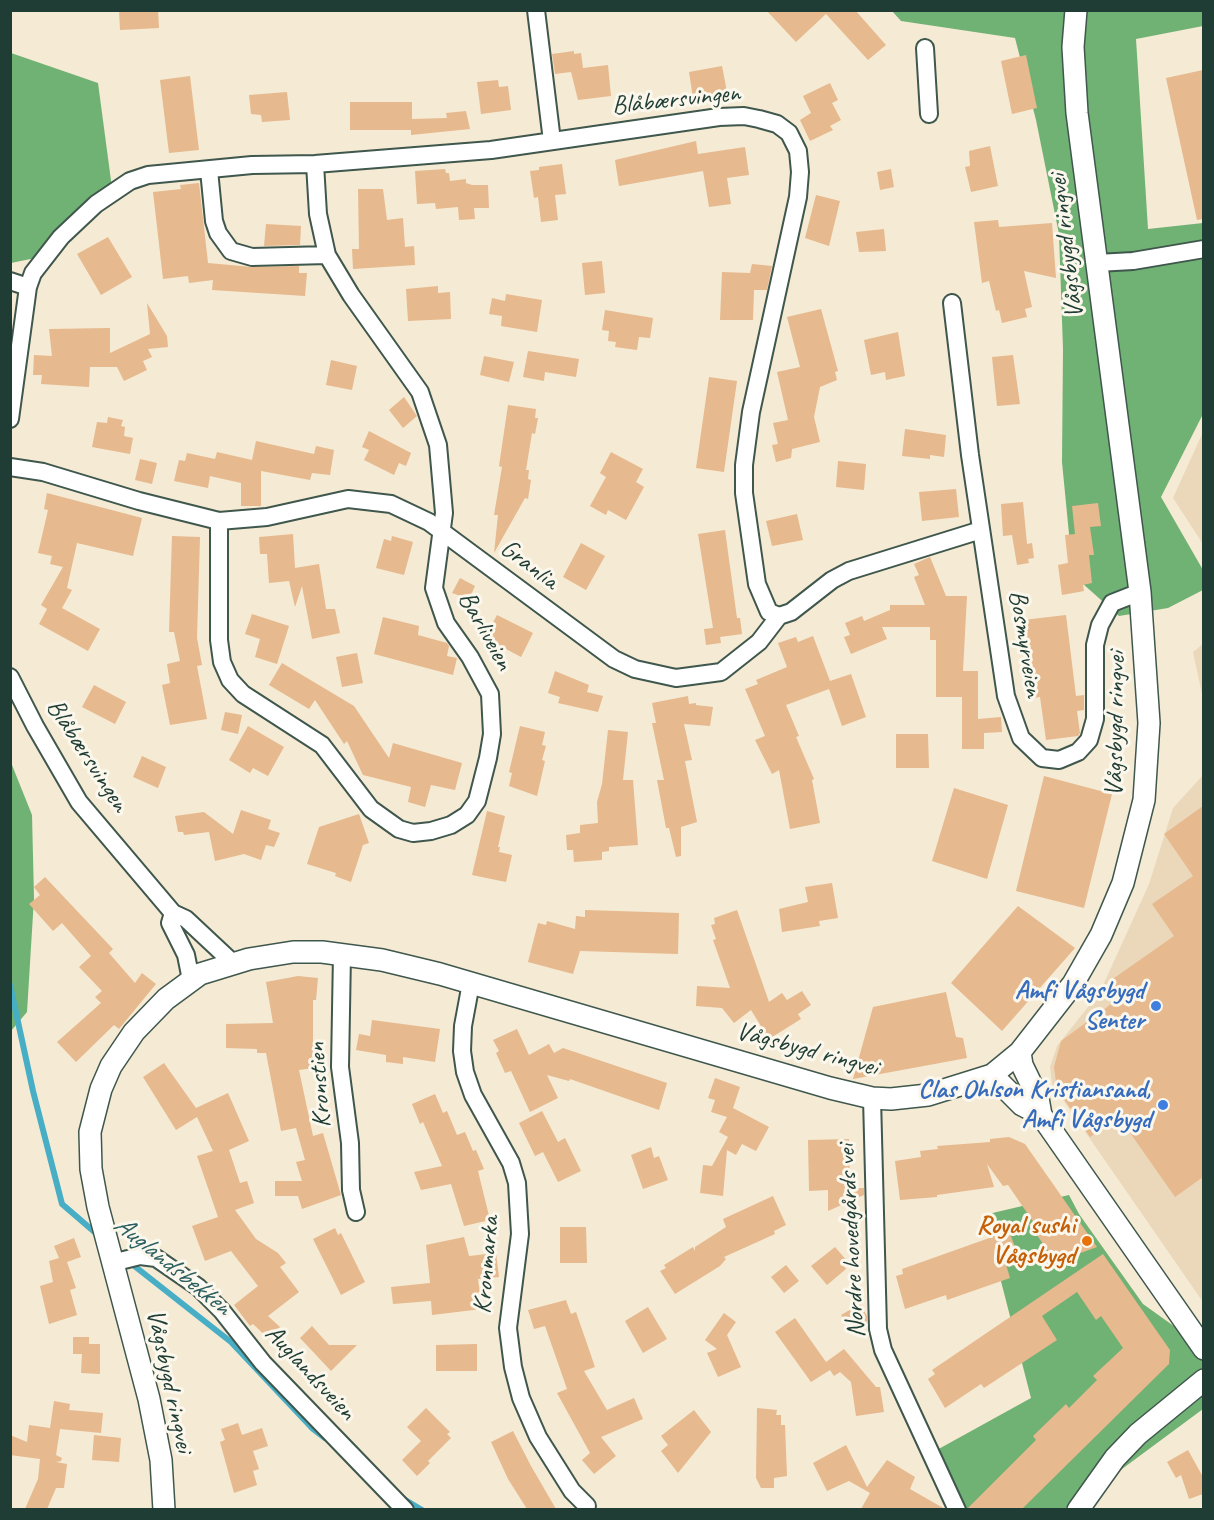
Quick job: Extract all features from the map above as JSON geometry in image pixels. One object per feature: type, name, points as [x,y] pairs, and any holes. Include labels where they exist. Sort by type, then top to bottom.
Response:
[{"type":"street","points":[[536,10],[552,141]]},
{"type":"street","name":"Vågsbygd ringvei","points":[[1066,10],[1066,28],[1073,47]]},
{"type":"street","name":"Vågsbygd ringvei","points":[[164,1509],[161,1460],[149,1399],[111,1263],[91,1169],[90,1132],[93,1114],[111,1066],[148,1016],[192,980],[211,970],[233,963],[294,952],[342,954],[382,960],[471,983],[872,1098],[891,1099],[928,1095],[992,1075],[1020,1052],[1072,984],[1101,935],[1123,883],[1139,825],[1147,771],[1149,731],[1148,678],[1140,592],[1077,113],[1073,47],[1076,10]]},
{"type":"street","points":[[925,48],[928,114]]},
{"type":"street","name":"Blåbærsvingen","points":[[10,419],[28,287],[44,256],[61,237],[113,191],[130,181],[148,175],[252,165],[315,164],[464,153],[719,117],[744,116],[777,124],[789,133],[798,152],[800,172],[798,197],[751,412],[744,465],[744,493],[757,584],[769,612],[779,616]]},
{"type":"street","name":"Barliveien","points":[[219,522],[219,640],[222,662],[230,680],[243,694],[322,745],[371,809],[399,830],[413,833],[451,825],[467,815],[477,801],[484,780],[492,734],[490,694],[438,605],[434,588],[444,513],[438,445],[420,392],[351,295],[327,255],[318,214],[315,164]]},
{"type":"street","points":[[209,170],[214,221],[226,246],[240,255],[252,257],[327,255]]},
{"type":"street","points":[[1097,263],[1133,261],[1203,249]]},
{"type":"street","points":[[10,281],[28,287]]},
{"type":"street","name":"Bosmyrveien","points":[[952,303],[966,432],[1006,696],[1021,738],[1042,758],[1059,760],[1078,752],[1089,740],[1095,719],[1095,645],[1100,625],[1112,603],[1140,592]]},
{"type":"street","name":"Granlia","points":[[10,467],[43,472],[219,522],[267,517],[327,502],[372,500],[400,508],[441,531],[614,659],[635,669],[676,678],[721,672],[759,642],[779,616],[791,612],[831,580],[849,571],[981,530]]},
{"type":"street","name":"Blåbærsvingen","points":[[10,677],[34,726],[79,802],[173,914],[186,919],[233,963]]},
{"type":"street","name":"Blåbærsvingen","points":[[173,914],[170,923],[186,955],[192,980]]},
{"type":"street","name":"Kronstien","points":[[342,954],[340,1067],[350,1143],[351,1190],[357,1212]]},
{"type":"street","name":"Kronmarka","points":[[471,983],[463,1026],[462,1051],[465,1072],[473,1095],[511,1163],[517,1183],[520,1234],[508,1328],[513,1367],[520,1398],[538,1437],[572,1491],[587,1506]]},
{"type":"street","points":[[1020,1052],[1022,1065],[1038,1098],[1041,1115],[1203,1349]]},
{"type":"street","points":[[992,1075],[1022,1105],[1041,1115]]},
{"type":"street","name":"Nordre hovedgårds vei","points":[[872,1098],[878,1329],[883,1350],[957,1509]]},
{"type":"street","name":"Auglandsveien","points":[[111,1263],[140,1256],[156,1258],[198,1287],[222,1311],[263,1363],[405,1509]]},
{"type":"street","points":[[1078,1509],[1123,1450],[1203,1380]]},
{"type":"shaded area","points":[[1203,432],[1204,544],[1173,498]]},
{"type":"shaded area","points":[[1203,644],[1203,699],[1193,652]]},
{"type":"shaded area","name":"Amfi Vågsbygd Senter","points":[[1203,775],[1203,1302],[1052,1084],[1050,1067],[1057,1046],[1100,992],[1149,884],[1173,808]]},
{"type":"green space","points":[[892,11],[1203,11],[1203,26],[1136,39],[1148,229],[1203,223],[1203,414],[1161,497],[1203,570],[1203,590],[1168,608],[1119,616],[1073,575],[1062,462],[1063,349],[1059,234],[1036,120],[1015,38],[901,21]]},
{"type":"green space","points":[[11,53],[98,83],[112,188],[45,256],[11,263]]},
{"type":"green space","points":[[10,760],[32,815],[34,898],[27,1012],[11,1031]]},
{"type":"green space","points":[[1069,1195],[1079,1214],[1143,1304],[1203,1347],[1203,1409],[1099,1486],[1088,1509],[963,1509],[935,1451],[1031,1398],[984,1215]]},
{"type":"building","points":[[119,10],[158,10],[159,28],[120,30]]},
{"type":"building","points":[[766,10],[855,10],[886,45],[868,60],[826,14],[796,42]]},
{"type":"building","points":[[574,51],[574,54],[581,53],[583,68],[608,65],[611,96],[578,100],[571,72],[555,74],[552,54]]},
{"type":"building","points":[[1026,55],[1037,108],[1012,114],[1001,61]]},
{"type":"building","points":[[722,66],[727,92],[693,98],[689,72]]},
{"type":"building","points":[[1203,70],[1203,219],[1197,220],[1166,78]]},
{"type":"building","points":[[190,76],[199,150],[169,153],[160,80]]},
{"type":"building","points":[[498,80],[499,87],[508,86],[511,110],[481,114],[477,82]]},
{"type":"building","points":[[830,83],[838,100],[832,103],[841,120],[830,126],[833,130],[810,141],[800,120],[811,113],[803,96]]},
{"type":"building","points":[[287,92],[290,120],[262,122],[261,115],[251,114],[249,95]]},
{"type":"building","points":[[350,102],[412,102],[412,119],[447,118],[446,113],[466,111],[470,129],[411,135],[411,130],[350,130]]},
{"type":"building","points":[[696,141],[698,154],[745,147],[749,175],[727,178],[731,204],[709,207],[703,171],[619,186],[615,160]]},
{"type":"building","points":[[990,146],[998,186],[971,192],[965,167],[970,166],[969,151]]},
{"type":"building","points":[[562,164],[566,194],[555,195],[558,220],[541,222],[538,197],[534,198],[530,171],[539,170],[539,167]]},
{"type":"building","points":[[445,169],[446,173],[449,173],[450,181],[466,179],[466,183],[472,185],[488,185],[489,208],[474,208],[475,219],[459,220],[458,207],[436,209],[435,203],[417,204],[415,171]]},
{"type":"building","points":[[891,169],[894,187],[880,190],[877,172]]},
{"type":"building","points":[[199,183],[208,263],[252,267],[299,266],[299,273],[307,273],[305,296],[212,290],[213,280],[189,283],[188,276],[163,279],[153,192],[181,189],[180,185]]},
{"type":"building","points":[[358,189],[383,189],[387,220],[403,218],[405,247],[414,246],[415,265],[353,269],[352,249],[359,249]]},
{"type":"building","points":[[816,195],[840,201],[829,246],[805,238]]},
{"type":"building","points":[[998,220],[999,227],[1052,223],[1056,278],[1024,271],[1032,307],[1025,309],[1027,317],[1002,323],[999,310],[996,311],[989,281],[982,283],[974,222]]},
{"type":"building","points":[[266,224],[301,226],[300,245],[264,246]]},
{"type":"building","points":[[884,229],[886,251],[859,252],[856,232]]},
{"type":"building","points":[[108,237],[132,277],[101,295],[77,254]]},
{"type":"building","points":[[602,261],[605,293],[585,295],[582,263]]},
{"type":"building","points":[[752,264],[772,266],[767,290],[754,290],[753,320],[720,320],[722,272],[750,273]]},
{"type":"building","points":[[438,286],[438,293],[450,292],[451,319],[408,321],[406,289]]},
{"type":"building","points":[[506,294],[542,300],[537,332],[501,326],[502,316],[489,314],[492,298],[505,301]]},
{"type":"building","points":[[147,303],[167,336],[168,347],[148,349],[152,357],[143,361],[147,370],[124,381],[117,367],[90,367],[89,387],[41,384],[42,375],[33,375],[34,355],[52,356],[49,329],[110,328],[110,353],[150,334]]},
{"type":"building","points":[[821,309],[838,371],[835,372],[837,380],[820,387],[814,417],[820,442],[792,449],[791,458],[776,462],[772,445],[778,444],[773,423],[788,420],[777,372],[800,367],[787,317]]},
{"type":"building","points":[[605,310],[653,318],[650,338],[639,337],[637,350],[615,347],[616,342],[608,341],[609,331],[602,330]]},
{"type":"building","points":[[898,332],[905,376],[886,380],[885,372],[871,375],[864,340]]},
{"type":"building","points":[[528,351],[579,359],[576,377],[545,372],[544,381],[523,377]]},
{"type":"building","points":[[1013,355],[1020,404],[997,406],[992,357]]},
{"type":"building","points":[[484,356],[514,362],[509,382],[480,375]]},
{"type":"building","points":[[331,360],[357,366],[352,390],[326,385]]},
{"type":"building","points":[[709,377],[737,381],[724,472],[696,468]]},
{"type":"building","points":[[404,397],[417,416],[403,428],[389,410]]},
{"type":"building","points":[[508,405],[536,409],[535,418],[538,418],[535,434],[532,433],[526,470],[529,470],[528,479],[531,480],[528,499],[525,498],[494,553],[498,515],[494,515],[502,467],[499,466]]},
{"type":"building","points":[[108,417],[123,420],[121,426],[125,427],[124,436],[133,438],[130,454],[92,447],[97,422],[107,423]]},
{"type":"building","points":[[905,429],[946,435],[944,457],[930,455],[930,459],[902,456]]},
{"type":"building","points":[[369,431],[411,453],[406,466],[399,463],[394,475],[364,460],[369,450],[362,447]]},
{"type":"building","points":[[256,441],[314,454],[316,446],[334,450],[330,475],[312,473],[310,480],[261,471],[261,506],[241,506],[241,483],[210,476],[208,488],[174,481],[179,460],[185,461],[187,453],[215,459],[217,452],[252,460]]},
{"type":"building","points":[[611,452],[643,469],[636,482],[644,487],[626,520],[608,510],[606,515],[590,506],[606,477],[600,473]]},
{"type":"building","points":[[140,459],[157,463],[152,484],[135,480]]},
{"type":"building","points":[[838,461],[866,464],[864,490],[836,487]]},
{"type":"building","points":[[956,489],[959,517],[922,521],[919,492]]},
{"type":"building","points":[[47,493],[142,518],[133,556],[77,543],[67,588],[72,590],[62,608],[100,629],[88,651],[39,624],[47,609],[41,605],[63,567],[50,564],[52,556],[38,553],[48,510],[44,509]]},
{"type":"building","points":[[1023,502],[1027,544],[1032,543],[1034,558],[1028,559],[1029,563],[1017,565],[1012,535],[1003,536],[1001,504]]},
{"type":"building","points":[[1098,503],[1101,526],[1090,527],[1094,555],[1089,555],[1092,583],[1083,585],[1084,591],[1062,595],[1058,565],[1068,563],[1065,535],[1075,534],[1072,506]]},
{"type":"building","points":[[797,514],[803,540],[772,546],[766,521]]},
{"type":"building","points":[[725,530],[737,618],[740,618],[742,634],[720,637],[721,643],[706,645],[704,629],[713,628],[698,534]]},
{"type":"building","points":[[293,534],[295,568],[319,564],[326,609],[335,609],[340,633],[312,639],[302,586],[295,607],[289,581],[269,583],[267,554],[260,554],[259,537]]},
{"type":"building","points":[[172,536],[200,537],[197,638],[202,665],[197,666],[207,719],[170,725],[162,685],[170,683],[167,664],[180,661],[174,632],[169,632]]},
{"type":"building","points":[[392,536],[413,542],[404,575],[376,568],[384,539],[391,541]]},
{"type":"building","points":[[581,543],[605,556],[586,590],[563,577]]},
{"type":"building","points":[[930,557],[946,596],[967,596],[963,671],[978,671],[978,719],[1001,717],[1002,732],[984,733],[984,749],[962,749],[962,697],[936,697],[936,640],[930,640],[930,627],[882,627],[887,639],[851,654],[844,637],[850,635],[845,623],[862,616],[864,621],[890,610],[890,605],[925,605],[914,577],[919,575],[914,564]]},
{"type":"building","points":[[460,578],[475,586],[469,599],[452,593]]},
{"type":"building","points":[[252,614],[289,626],[277,664],[255,657],[260,639],[245,634]]},
{"type":"building","points":[[497,615],[533,633],[521,657],[489,640],[493,632],[489,630]]},
{"type":"building","points":[[1066,615],[1076,696],[1084,695],[1084,710],[1077,711],[1080,733],[1078,736],[1046,740],[1040,697],[1033,698],[1023,620]]},
{"type":"building","points":[[383,617],[419,626],[418,635],[447,643],[449,646],[447,656],[457,658],[453,675],[374,654]]},
{"type":"building","points":[[813,636],[830,681],[851,674],[866,717],[842,726],[829,689],[786,705],[799,736],[796,737],[814,779],[812,780],[820,823],[790,829],[779,770],[772,774],[755,740],[765,736],[745,689],[758,684],[756,680],[787,667],[778,643],[796,637],[798,642]]},
{"type":"building","points":[[357,653],[363,683],[342,687],[336,657]]},
{"type":"building","points":[[282,663],[354,706],[389,758],[393,743],[462,763],[455,790],[431,785],[425,807],[408,802],[411,787],[363,775],[347,741],[344,744],[315,700],[309,709],[269,685]]},
{"type":"building","points":[[555,671],[589,685],[587,692],[603,696],[598,712],[558,703],[560,697],[548,693]]},
{"type":"building","points":[[94,685],[126,702],[115,724],[82,707]]},
{"type":"building","points":[[688,696],[689,704],[696,703],[696,705],[713,707],[710,726],[684,724],[692,760],[685,761],[697,822],[681,827],[681,856],[676,857],[669,828],[666,828],[657,780],[664,780],[652,723],[656,723],[652,703]]},
{"type":"building","points":[[225,712],[242,715],[238,734],[221,730]]},
{"type":"building","points":[[248,726],[284,747],[268,776],[253,768],[250,773],[229,760]]},
{"type":"building","points":[[520,726],[545,732],[542,745],[546,746],[542,760],[545,761],[537,796],[509,786],[512,773],[509,772]]},
{"type":"building","points":[[608,730],[628,732],[623,780],[633,780],[638,845],[609,847],[609,851],[602,852],[602,860],[574,862],[573,850],[567,850],[566,835],[580,833],[580,825],[598,823],[597,802],[602,784]]},
{"type":"building","points":[[896,734],[928,734],[929,768],[896,768]]},
{"type":"building","points":[[142,756],[166,767],[158,788],[133,777]]},
{"type":"building","points":[[1044,776],[1112,794],[1084,908],[1016,891]]},
{"type":"building","points":[[954,788],[1008,805],[987,879],[932,861]]},
{"type":"building","name":"Amfi Vågsbygd Senter","points":[[1203,806],[1203,1177],[1175,1197],[1119,1117],[1090,1137],[1057,1089],[1054,1067],[1061,1041],[1118,999],[1107,983],[1174,936],[1152,904],[1193,876],[1164,834]]},
{"type":"building","points":[[241,810],[271,820],[268,829],[280,833],[274,847],[266,845],[261,860],[244,854],[215,861],[209,832],[184,835],[183,832],[178,832],[175,816],[204,812],[233,834]]},
{"type":"building","points":[[487,811],[505,816],[498,847],[500,847],[499,852],[512,855],[506,882],[472,875]]},
{"type":"building","points":[[359,814],[369,843],[363,845],[351,882],[335,876],[336,873],[307,864],[319,827]]},
{"type":"building","points":[[45,877],[113,949],[109,953],[135,983],[142,973],[156,984],[119,1029],[114,1025],[76,1062],[57,1042],[101,1003],[95,997],[102,991],[79,967],[91,956],[62,923],[53,931],[29,904],[40,895],[34,887]]},
{"type":"building","points":[[832,883],[838,918],[819,921],[820,926],[782,932],[779,909],[808,902],[805,887]]},
{"type":"building","points":[[1018,906],[1075,948],[1002,1031],[951,983]]},
{"type":"building","points":[[585,910],[679,913],[678,954],[580,951],[573,974],[528,962],[538,923],[546,925],[547,921],[575,929],[576,916],[585,917]]},
{"type":"building","points":[[737,910],[769,1002],[782,993],[787,1000],[802,991],[811,1005],[798,1014],[801,1019],[769,1039],[751,1010],[734,1023],[722,1008],[696,1006],[697,986],[730,988],[713,940],[716,939],[711,925],[715,924],[714,918]]},
{"type":"building","points":[[298,976],[318,978],[316,1000],[313,1000],[313,1068],[299,1070],[313,1136],[323,1133],[341,1195],[302,1209],[298,1196],[275,1196],[275,1181],[302,1181],[296,1162],[305,1160],[296,1128],[281,1131],[266,1053],[257,1053],[257,1049],[226,1048],[226,1024],[273,1023],[266,982]]},
{"type":"building","points":[[946,992],[956,1037],[963,1038],[967,1058],[853,1079],[873,1007]]},
{"type":"building","points":[[372,1020],[440,1029],[435,1062],[403,1057],[403,1064],[386,1062],[386,1055],[356,1050],[359,1034],[370,1036]]},
{"type":"building","points":[[517,1029],[529,1055],[549,1044],[554,1053],[563,1048],[667,1083],[659,1110],[570,1079],[569,1081],[547,1075],[558,1098],[530,1112],[511,1071],[505,1073],[496,1053],[499,1051],[493,1040]]},
{"type":"building","points":[[164,1063],[196,1108],[228,1093],[249,1141],[229,1150],[240,1183],[247,1181],[254,1203],[235,1210],[256,1239],[278,1253],[286,1263],[280,1267],[299,1292],[268,1316],[280,1327],[269,1339],[253,1324],[250,1326],[234,1305],[258,1286],[231,1251],[205,1261],[192,1226],[218,1217],[197,1156],[213,1151],[197,1117],[176,1130],[143,1077]]},
{"type":"building","points":[[715,1078],[740,1087],[733,1108],[769,1127],[756,1151],[742,1144],[736,1155],[727,1150],[723,1196],[700,1193],[703,1165],[712,1166],[728,1137],[719,1132],[727,1117],[711,1112],[715,1100],[708,1098]]},
{"type":"building","points":[[435,1094],[443,1113],[447,1111],[457,1135],[465,1132],[473,1151],[476,1150],[484,1169],[478,1171],[490,1220],[464,1226],[451,1184],[421,1190],[414,1172],[442,1166],[423,1122],[420,1124],[412,1104]]},
{"type":"building","points":[[542,1111],[558,1142],[565,1138],[581,1171],[558,1182],[543,1152],[535,1156],[519,1123]]},
{"type":"building","points":[[1009,1137],[1025,1144],[1097,1247],[1056,1262],[1029,1224],[1034,1223],[1008,1185],[1003,1186],[987,1164],[994,1187],[937,1195],[937,1197],[900,1200],[895,1161],[921,1157],[920,1151],[938,1149],[937,1146],[990,1142],[990,1139]]},
{"type":"building","points":[[849,1139],[850,1188],[864,1188],[864,1195],[828,1211],[828,1190],[809,1191],[808,1140]]},
{"type":"building","points":[[651,1147],[654,1158],[659,1156],[668,1180],[643,1189],[631,1155]]},
{"type":"building","points":[[773,1196],[786,1225],[774,1231],[775,1234],[724,1257],[726,1259],[720,1266],[675,1294],[660,1271],[666,1268],[664,1265],[693,1247],[695,1251],[695,1247],[726,1227],[723,1219]]},
{"type":"building","points":[[560,1227],[586,1227],[587,1263],[560,1263]]},
{"type":"building","points":[[335,1228],[338,1235],[341,1233],[365,1282],[341,1295],[313,1239]]},
{"type":"building","points":[[1009,1231],[1015,1247],[1002,1251],[1010,1278],[947,1300],[946,1295],[905,1309],[896,1276],[903,1274],[902,1269]]},
{"type":"building","points":[[464,1237],[469,1256],[496,1253],[499,1277],[478,1279],[482,1309],[432,1315],[431,1301],[393,1304],[391,1287],[430,1283],[426,1245]]},
{"type":"building","points":[[74,1238],[81,1257],[67,1262],[76,1288],[70,1290],[77,1315],[49,1324],[40,1286],[53,1282],[49,1261],[59,1258],[54,1246]]},
{"type":"building","points":[[835,1247],[848,1262],[844,1266],[846,1269],[827,1285],[811,1266]]},
{"type":"building","points":[[1103,1254],[1170,1350],[1169,1364],[1022,1509],[967,1509],[1036,1440],[1033,1436],[1066,1404],[1069,1408],[1097,1380],[1093,1376],[1123,1348],[1101,1316],[1096,1320],[1077,1292],[1042,1316],[1057,1340],[984,1388],[981,1384],[945,1408],[928,1379],[935,1374],[932,1370]]},
{"type":"building","points":[[786,1265],[799,1281],[784,1293],[771,1277]]},
{"type":"building","points":[[566,1300],[571,1314],[576,1312],[595,1367],[584,1371],[607,1410],[634,1398],[643,1419],[601,1437],[616,1456],[594,1474],[582,1460],[590,1453],[557,1393],[567,1389],[545,1326],[534,1329],[528,1310]]},
{"type":"building","points":[[860,1304],[867,1316],[867,1326],[853,1334],[841,1315]]},
{"type":"building","points":[[648,1307],[667,1339],[643,1353],[625,1321]]},
{"type":"building","points":[[724,1313],[736,1322],[727,1335],[741,1367],[718,1377],[707,1353],[717,1349],[705,1340]]},
{"type":"building","points":[[795,1318],[826,1362],[844,1349],[876,1387],[880,1387],[884,1412],[856,1416],[851,1382],[840,1372],[834,1376],[830,1370],[811,1382],[775,1332]]},
{"type":"building","points":[[312,1326],[329,1345],[357,1345],[331,1371],[300,1338]]},
{"type":"building","points":[[73,1337],[89,1337],[89,1344],[100,1344],[100,1374],[81,1373],[82,1354],[73,1354]]},
{"type":"building","points":[[477,1344],[477,1371],[436,1371],[436,1345]]},
{"type":"building","points":[[54,1401],[70,1404],[69,1410],[103,1413],[101,1433],[60,1429],[56,1455],[62,1458],[61,1461],[56,1462],[67,1464],[64,1488],[56,1488],[47,1509],[25,1509],[38,1479],[40,1459],[10,1455],[10,1435],[27,1442],[29,1425],[50,1428]]},
{"type":"building","points":[[426,1408],[450,1432],[447,1434],[451,1438],[428,1461],[430,1463],[417,1476],[402,1460],[421,1441],[407,1427]]},
{"type":"building","points":[[757,1408],[777,1410],[776,1415],[781,1415],[781,1425],[785,1425],[787,1476],[774,1478],[774,1488],[761,1488],[756,1478]]},
{"type":"building","points":[[694,1410],[711,1432],[678,1473],[661,1451],[668,1445],[661,1436]]},
{"type":"building","points":[[238,1423],[242,1435],[262,1428],[268,1446],[253,1451],[259,1469],[253,1471],[257,1485],[234,1493],[220,1442],[225,1440],[221,1429]]},
{"type":"building","points":[[513,1431],[556,1509],[527,1509],[508,1479],[491,1442]]},
{"type":"building","points":[[94,1435],[121,1438],[119,1462],[92,1460]]},
{"type":"building","points":[[846,1445],[867,1487],[887,1460],[915,1477],[910,1489],[945,1509],[861,1509],[870,1493],[849,1481],[827,1491],[813,1463]]},
{"type":"building","points":[[1188,1450],[1203,1477],[1203,1494],[1189,1499],[1181,1475],[1176,1478],[1167,1462]]},
{"type":"waterway","name":"Auglandsbekken","points":[[10,985],[33,1091],[62,1204],[98,1235]]},
{"type":"waterway","name":"Auglandsbekken","points":[[128,1261],[231,1342],[312,1428],[325,1438]]},
{"type":"waterway","name":"Auglandsbekken","points":[[402,1498],[422,1510]]},
{"type":"place","name":"Amfi Vågsbygd Senter","points":[[1156,1006]]},
{"type":"place","name":"Clas Ohlson Kristiansand, Amfi Vågsbygd","points":[[1163,1105]]},
{"type":"place","name":"Royal sushi Vågsbygd","points":[[1087,1241]]}]
